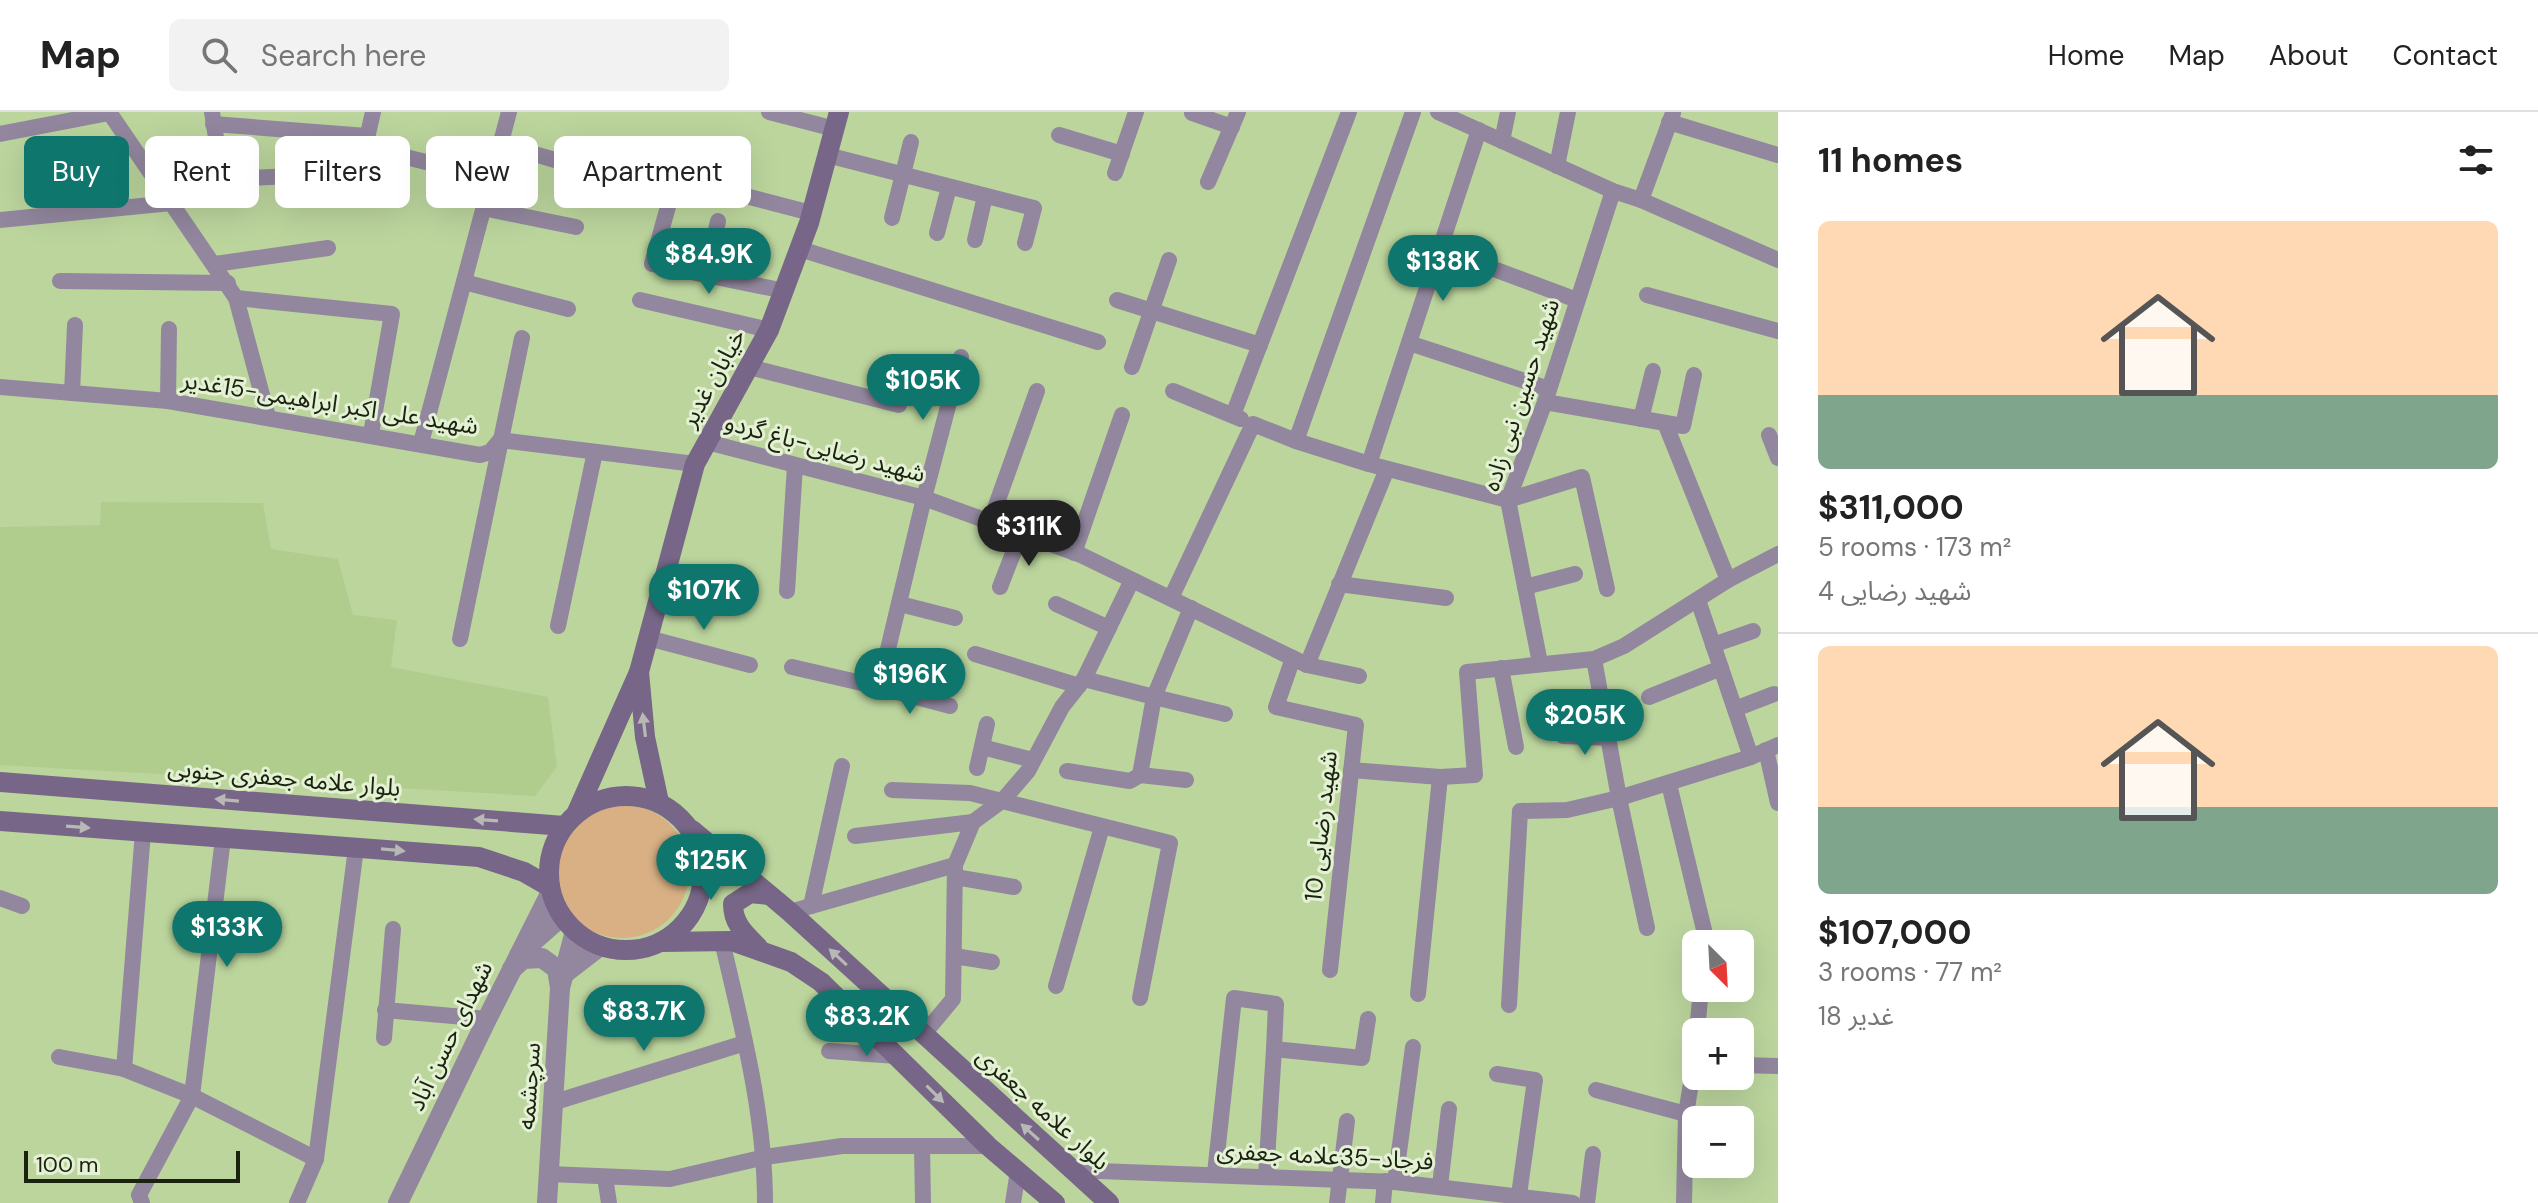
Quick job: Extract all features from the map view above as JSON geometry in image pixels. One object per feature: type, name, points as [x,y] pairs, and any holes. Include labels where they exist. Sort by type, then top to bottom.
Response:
[{"type":"main road","name":"خیابان غدیر","points":[[639,672],[695,464],[769,330],[800,249],[837,121]]},
{"type":"main road","points":[[639,672],[645,737],[659,802]]},
{"type":"main road","points":[[639,672],[571,819],[554,845],[549,865],[550,890],[568,923],[600,946],[620,950],[641,949],[661,942],[732,941],[759,948],[791,962],[821,982],[988,1146],[1055,1203]]},
{"type":"main road","name":"بلوار علامه جعفری جنوبی","points":[[0,782],[360,811],[571,819]]},
{"type":"main road","points":[[571,819],[603,799],[631,795],[659,802],[678,814],[692,830],[704,860],[702,892],[687,921],[661,942]]},
{"type":"main road","points":[[356,848],[360,811]]},
{"type":"main road","points":[[0,821],[479,857],[524,872],[550,890]]},
{"type":"main road","name":"بلوار علامه جعفری","points":[[692,830],[790,912],[1109,1203]]},
{"type":"main road","points":[[759,948],[740,929],[733,915],[733,904],[750,893],[769,895]]},
{"type":"street","points":[[0,134],[109,112],[145,163]]},
{"type":"street","points":[[367,136],[373,112]]},
{"type":"street","points":[[502,136],[509,112]]},
{"type":"street","points":[[769,112],[837,121]]},
{"type":"street","points":[[1115,173],[1136,112]]},
{"type":"street","points":[[1233,415],[1349,112]]},
{"type":"street","points":[[1296,441],[1413,112]]},
{"type":"street","points":[[1438,112],[1613,191],[1641,200],[1778,260]]},
{"type":"street","points":[[1502,141],[1508,112]]},
{"type":"street","points":[[1557,166],[1568,112]]},
{"type":"street","points":[[1192,113],[1235,119],[1208,182]]},
{"type":"street","points":[[1641,200],[1671,117],[1778,155]]},
{"type":"street","points":[[212,118],[328,136]]},
{"type":"street","points":[[1369,464],[1479,130]]},
{"type":"street","points":[[1059,135],[1122,154]]},
{"type":"street","points":[[892,218],[911,142]]},
{"type":"street","points":[[827,155],[1034,208],[1025,243]]},
{"type":"street","points":[[937,233],[949,187]]},
{"type":"street","name":"شهید حسین نبی زاده","points":[[1540,663],[1508,500],[1547,395],[1613,191]]},
{"type":"street","points":[[975,240],[985,196]]},
{"type":"street","points":[[751,197],[811,213]]},
{"type":"street","points":[[0,220],[145,206]]},
{"type":"street","points":[[175,208],[232,290],[268,417]]},
{"type":"street","points":[[421,443],[483,208],[576,227]]},
{"type":"street","points":[[668,208],[652,264],[785,291]]},
{"type":"street","points":[[706,275],[718,221]]},
{"type":"street","points":[[215,264],[328,248]]},
{"type":"street","points":[[800,249],[1098,342]]},
{"type":"street","points":[[1440,249],[1577,300]]},
{"type":"street","points":[[1132,367],[1169,260]]},
{"type":"street","points":[[60,281],[232,290],[392,314],[371,434]]},
{"type":"street","points":[[464,282],[568,309]]},
{"type":"street","points":[[1647,295],[1778,331]]},
{"type":"street","points":[[640,300],[769,330]]},
{"type":"street","points":[[1117,300],[1260,345]]},
{"type":"street","points":[[72,393],[75,325]]},
{"type":"street","points":[[168,401],[169,329]]},
{"type":"street","points":[[460,639],[522,338]]},
{"type":"street","points":[[1409,343],[1547,395],[1641,419],[1683,426],[1694,375]]},
{"type":"street","points":[[879,687],[961,357]]},
{"type":"street","points":[[749,367],[899,405]]},
{"type":"street","points":[[1641,419],[1653,371]]},
{"type":"street","name":"شهید علی اکبر ابراهیمی-15غدیر","points":[[0,387],[168,401],[480,455],[490,452],[500,440],[695,464]]},
{"type":"street","points":[[990,522],[1037,391]]},
{"type":"street","points":[[1173,391],[1296,441],[1369,464],[1508,500],[1582,477],[1607,589]]},
{"type":"street","points":[[1074,553],[1122,415]]},
{"type":"street","points":[[1665,423],[1728,580]]},
{"type":"street","points":[[1171,598],[1253,424]]},
{"type":"street","points":[[1769,435],[1778,458]]},
{"type":"street","name":"شهید رضایی-باغ گردو","points":[[707,442],[924,498],[1074,553],[1300,662],[1359,676]]},
{"type":"street","points":[[558,626],[595,452]]},
{"type":"street","points":[[787,591],[795,466]]},
{"type":"street","points":[[1300,662],[1339,584],[1387,469]]},
{"type":"street","points":[[1000,587],[1021,533]]},
{"type":"street","points":[[1351,770],[1440,777],[1475,775],[1467,672],[1594,659],[1624,646],[1728,580],[1778,554]]},
{"type":"street","points":[[1525,587],[1575,574]]},
{"type":"street","points":[[855,836],[973,822],[1003,800],[1033,760],[1062,707],[1082,683],[1132,580]]},
{"type":"street","points":[[1339,584],[1446,598]]},
{"type":"street","points":[[1698,600],[1735,709],[1765,750],[1778,803]]},
{"type":"street","points":[[900,604],[955,618]]},
{"type":"street","points":[[1056,604],[1109,628]]},
{"type":"street","points":[[1140,775],[1154,697],[1191,608]]},
{"type":"street","points":[[1713,645],[1753,631]]},
{"type":"street","points":[[648,638],[750,665]]},
{"type":"street","points":[[975,654],[1082,683],[1225,714]]},
{"type":"street","points":[[1594,659],[1647,928]]},
{"type":"street","name":"شهید رضایی 10","points":[[1300,662],[1276,707],[1356,725],[1330,970]]},
{"type":"street","points":[[792,667],[950,706]]},
{"type":"street","points":[[1501,668],[1516,747]]},
{"type":"street","points":[[1649,697],[1721,668]]},
{"type":"street","points":[[1735,709],[1774,694]]},
{"type":"street","points":[[977,768],[987,724]]},
{"type":"street","points":[[1563,736],[1609,738]]},
{"type":"street","points":[[982,747],[1033,760]]},
{"type":"street","points":[[1509,1005],[1520,811],[1567,810],[1619,798],[1765,750]]},
{"type":"street","points":[[811,906],[842,766]]},
{"type":"street","points":[[1067,771],[1130,781],[1140,775],[1186,780]]},
{"type":"street","points":[[1418,994],[1440,777]]},
{"type":"street","points":[[1669,784],[1704,930]]},
{"type":"street","points":[[892,790],[970,793],[1170,843],[1140,998]]},
{"type":"street","points":[[923,1035],[953,999],[955,871],[973,822]]},
{"type":"street","points":[[1056,986],[1102,827]]},
{"type":"street","points":[[116,1068],[143,832]]},
{"type":"street","points":[[142,1203],[139,1195],[192,1096],[223,838]]},
{"type":"street","points":[[297,1203],[316,1159],[356,848]]},
{"type":"street","points":[[790,912],[955,871],[1014,887]]},
{"type":"street","name":"شهدای حسن آباد","points":[[398,1203],[550,890]]},
{"type":"street","points":[[0,898],[22,906]]},
{"type":"street","points":[[519,954],[568,923]]},
{"type":"street","name":"سرچشمه","points":[[547,1203],[568,923]]},
{"type":"street","points":[[384,1038],[393,929]]},
{"type":"street","points":[[722,941],[745,1043],[765,1157],[765,1203]]},
{"type":"street","points":[[509,973],[523,959],[542,958],[557,969],[563,980],[600,946]]},
{"type":"street","points":[[954,956],[992,962]]},
{"type":"street","points":[[1215,1173],[1234,998],[1276,1004],[1266,1176]]},
{"type":"street","points":[[385,1010],[487,1019]]},
{"type":"street","points":[[1274,1049],[1362,1058],[1368,1019]]},
{"type":"street","points":[[555,1102],[745,1043]]},
{"type":"street","points":[[1383,1203],[1390,1182],[1413,1047]]},
{"type":"street","points":[[829,1051],[896,1056]]},
{"type":"street","points":[[59,1057],[116,1068],[192,1096],[316,1159]]},
{"type":"street","points":[[1754,1065],[1778,1066]]},
{"type":"street","points":[[1497,1074],[1535,1080],[1526,1198]]},
{"type":"street","points":[[1596,1090],[1682,1113]]},
{"type":"street","points":[[1440,1186],[1449,1109]]},
{"type":"street","points":[[1337,1203],[1347,1121]]},
{"type":"street","points":[[549,1174],[670,1179],[765,1157],[842,1146],[988,1146]]},
{"type":"street","points":[[922,1147],[923,1203]]},
{"type":"street","points":[[1587,1203],[1593,1154]]},
{"type":"street","name":"فرجاد-35علامه جعفری","points":[[1072,1170],[1390,1182],[1440,1186],[1461,1196],[1573,1203]]},
{"type":"street","points":[[1013,1203],[1018,1171]]},
{"type":"street","points":[[605,1177],[609,1203]]},
{"type":"street","points":[[1684,1203],[1685,1178]]},
{"type":"shaded area","points":[[101,502],[263,503],[271,549],[338,559],[353,615],[397,620],[391,667],[548,697],[557,767],[535,796],[0,765],[0,527],[100,525]]},
{"type":"shaded area","points":[[622,804],[648,809],[669,824],[684,845],[689,871],[684,897],[669,918],[648,933],[622,938],[596,933],[575,918],[560,897],[555,871],[560,845],[575,824],[596,809]]}]
